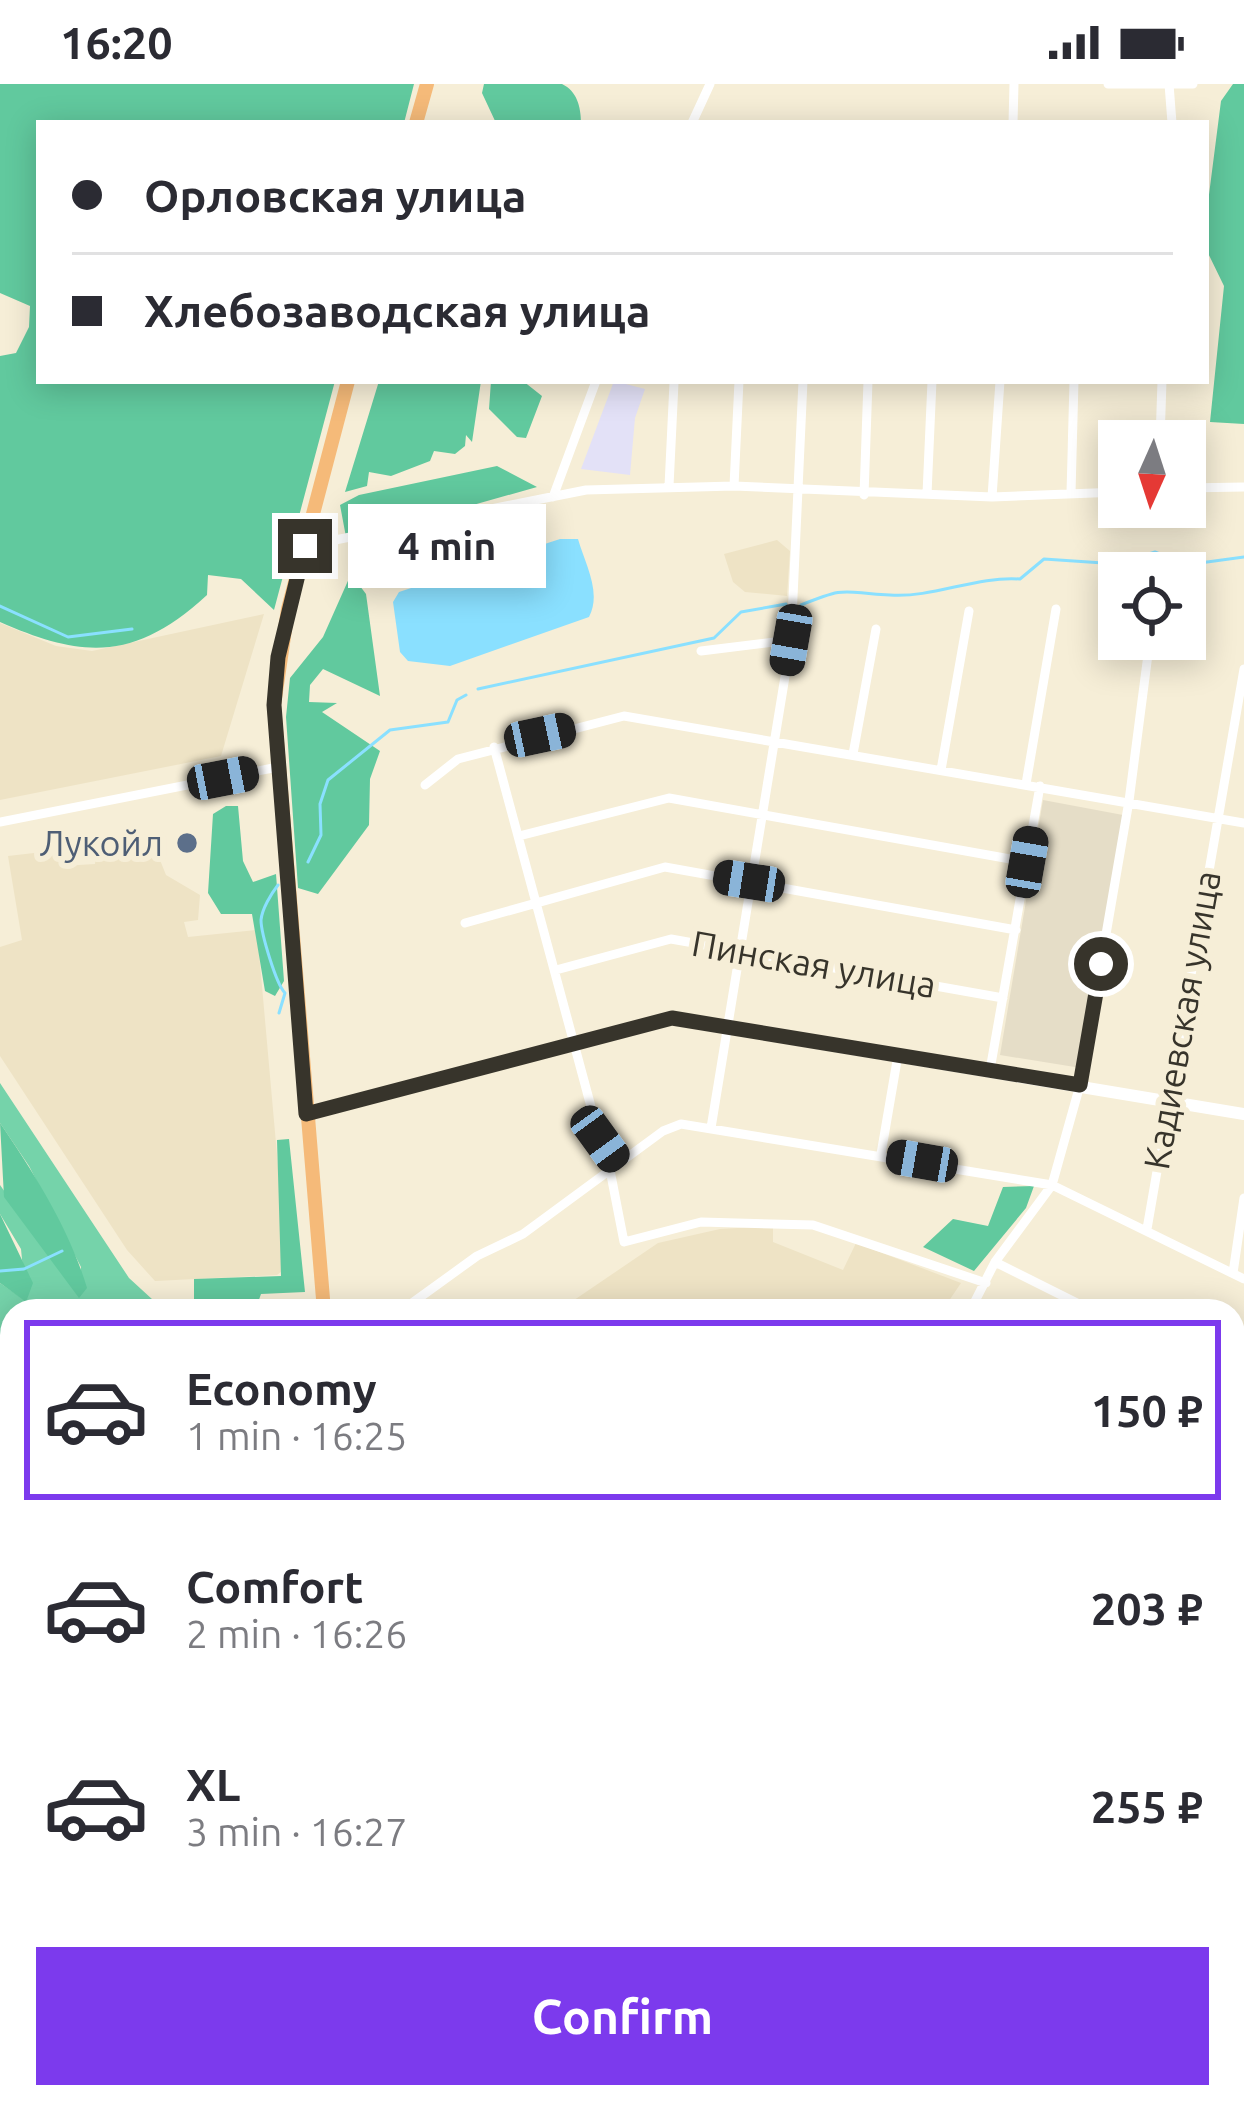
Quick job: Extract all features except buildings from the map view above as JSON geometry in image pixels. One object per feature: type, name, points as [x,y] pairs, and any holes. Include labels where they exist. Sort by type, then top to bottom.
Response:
[{"type":"main road","points":[[417,120],[427,84]]},
{"type":"main road","points":[[323,1299],[278,767],[278,657],[347,384]]},
{"type":"main road","points":[[306,1114],[650,1020],[727,1026],[1244,1114]]},
{"type":"street","points":[[693,120],[710,84]]},
{"type":"street","points":[[1013,120],[1014,84]]},
{"type":"street","points":[[1108,84],[1193,84]]},
{"type":"street","points":[[1169,86],[1172,120]]},
{"type":"street","points":[[553,497],[595,384]]},
{"type":"street","points":[[669,485],[674,384]]},
{"type":"street","points":[[734,486],[739,384]]},
{"type":"street","points":[[711,1128],[791,640],[803,384]]},
{"type":"street","points":[[864,494],[868,384]]},
{"type":"street","points":[[927,494],[932,384]]},
{"type":"street","points":[[992,497],[1000,384]]},
{"type":"street","points":[[1071,493],[1074,384]]},
{"type":"street","points":[[1161,420],[1162,384]]},
{"type":"street","points":[[305,546],[553,497],[669,485],[992,497],[1098,492]]},
{"type":"street","points":[[1206,488],[1244,487]]},
{"type":"street","points":[[1026,784],[1056,609]]},
{"type":"street","points":[[941,770],[969,610]]},
{"type":"street","points":[[853,754],[876,629]]},
{"type":"street","points":[[701,651],[791,640]]},
{"type":"street","points":[[977,1299],[995,1262],[1052,1185],[1080,1085],[1129,801],[1147,660]]},
{"type":"street","name":"Кадиевская улица","points":[[1147,1229],[1244,669]]},
{"type":"street","points":[[425,785],[458,758],[624,716],[1244,823]]},
{"type":"street","points":[[494,747],[600,1139],[614,1167],[623,1242],[701,1222],[813,1225],[850,1233],[986,1283]]},
{"type":"street","points":[[0,822],[278,767]]},
{"type":"street","points":[[990,1070],[1040,786]]},
{"type":"street","points":[[519,836],[669,798],[1027,862]]},
{"type":"street","points":[[465,922],[664,867],[1016,930]]},
{"type":"street","name":"Пинская улица","points":[[556,970],[671,939],[1004,998]]},
{"type":"street","points":[[880,1154],[898,1055]]},
{"type":"street","points":[[419,1299],[662,1131],[681,1124],[1052,1185],[1239,1276],[1244,1198]]},
{"type":"street","points":[[995,1262],[1070,1299]]},
{"type":"shaded area","points":[[613,384],[645,389],[635,418],[630,475],[581,469]]},
{"type":"shaded area","points":[[777,540],[790,551],[787,596],[745,592],[733,582],[724,554]]},
{"type":"shaded area","points":[[264,614],[221,756],[0,800],[0,623],[56,646],[92,651]]},
{"type":"shaded area","points":[[1043,800],[1123,815],[1081,1068],[1000,1055]]},
{"type":"shaded area","points":[[152,840],[166,875],[200,895],[198,920],[184,922],[188,937],[257,930],[287,1267],[277,1275],[155,1281],[127,1250],[0,1056],[0,947],[22,940],[8,856],[60,850],[62,866],[95,864],[96,854]]},
{"type":"shaded area","points":[[773,1226],[773,1242],[843,1270],[856,1243],[961,1283],[950,1299],[576,1299],[658,1243],[720,1229]]},
{"type":"green space","points":[[0,84],[414,84],[405,120],[36,120],[36,384],[334,384],[274,610],[241,579],[208,575],[207,595],[181,617],[132,642],[83,647],[0,622],[0,356],[16,353],[29,327],[30,306],[0,293]]},
{"type":"green space","points":[[484,84],[562,84],[577,100],[581,120],[495,120],[482,93]]},
{"type":"green space","points":[[1233,84],[1244,84],[1244,424],[1210,422],[1224,286],[1209,255],[1209,195],[1221,101]]},
{"type":"green space","points":[[378,384],[481,384],[472,442],[466,435],[465,446],[455,454],[434,451],[430,461],[391,476],[369,472],[367,486],[345,492]]},
{"type":"green space","points":[[491,384],[527,384],[542,396],[526,438],[517,437],[489,409]]},
{"type":"green space","points":[[497,466],[537,487],[346,537],[340,505],[359,495]]},
{"type":"green space","points":[[351,574],[366,594],[380,696],[323,669],[310,685],[309,702],[337,703],[322,712],[380,751],[370,779],[369,825],[318,894],[298,888],[286,717],[290,678],[323,637]]},
{"type":"green space","points":[[226,806],[238,806],[243,861],[253,882],[276,874],[284,981],[275,996],[265,991],[252,914],[221,914],[208,893],[213,814]]},
{"type":"green space","points":[[0,1083],[129,1278],[152,1299],[26,1299],[21,1249],[0,1214],[0,1185],[79,1297],[81,1267],[29,1166],[0,1123]]},
{"type":"green space","points":[[0,1123],[71,1245],[87,1288],[79,1298],[4,1197]]},
{"type":"green space","points":[[289,1139],[305,1292],[261,1294],[259,1299],[194,1299],[194,1279],[281,1276],[277,1140]]},
{"type":"green space","points":[[1034,1186],[1026,1208],[974,1271],[923,1247],[953,1219],[988,1226],[1003,1187]]},
{"type":"green space","points":[[0,1214],[33,1283],[27,1299],[22,1299],[0,1283]]},
{"type":"green space","points":[[0,1283],[23,1299],[0,1299]]},
{"type":"water","points":[[560,539],[578,539],[593,588],[589,617],[450,666],[408,661],[400,652],[393,602],[399,592]]},
{"type":"waterway","points":[[801,605],[838,593],[906,595],[1020,579],[1044,559],[1118,564],[1155,552],[1185,565],[1244,557]]},
{"type":"waterway","points":[[478,689],[714,638],[741,612],[786,604]]},
{"type":"waterway","points":[[0,606],[68,637],[132,629]]},
{"type":"waterway","points":[[308,862],[321,835],[320,804],[328,780],[390,730],[448,722],[457,700],[466,695]]},
{"type":"waterway","points":[[278,885],[261,920],[285,993],[279,1013]]},
{"type":"waterway","points":[[0,1271],[24,1269],[62,1251]]},
{"type":"place","name":"Лукойл","points":[[187,843]]},
{"type":"route","points":[[305,546],[278,657],[274,705],[306,1114],[650,1020],[672,1018],[1080,1085],[1101,964]]}]
